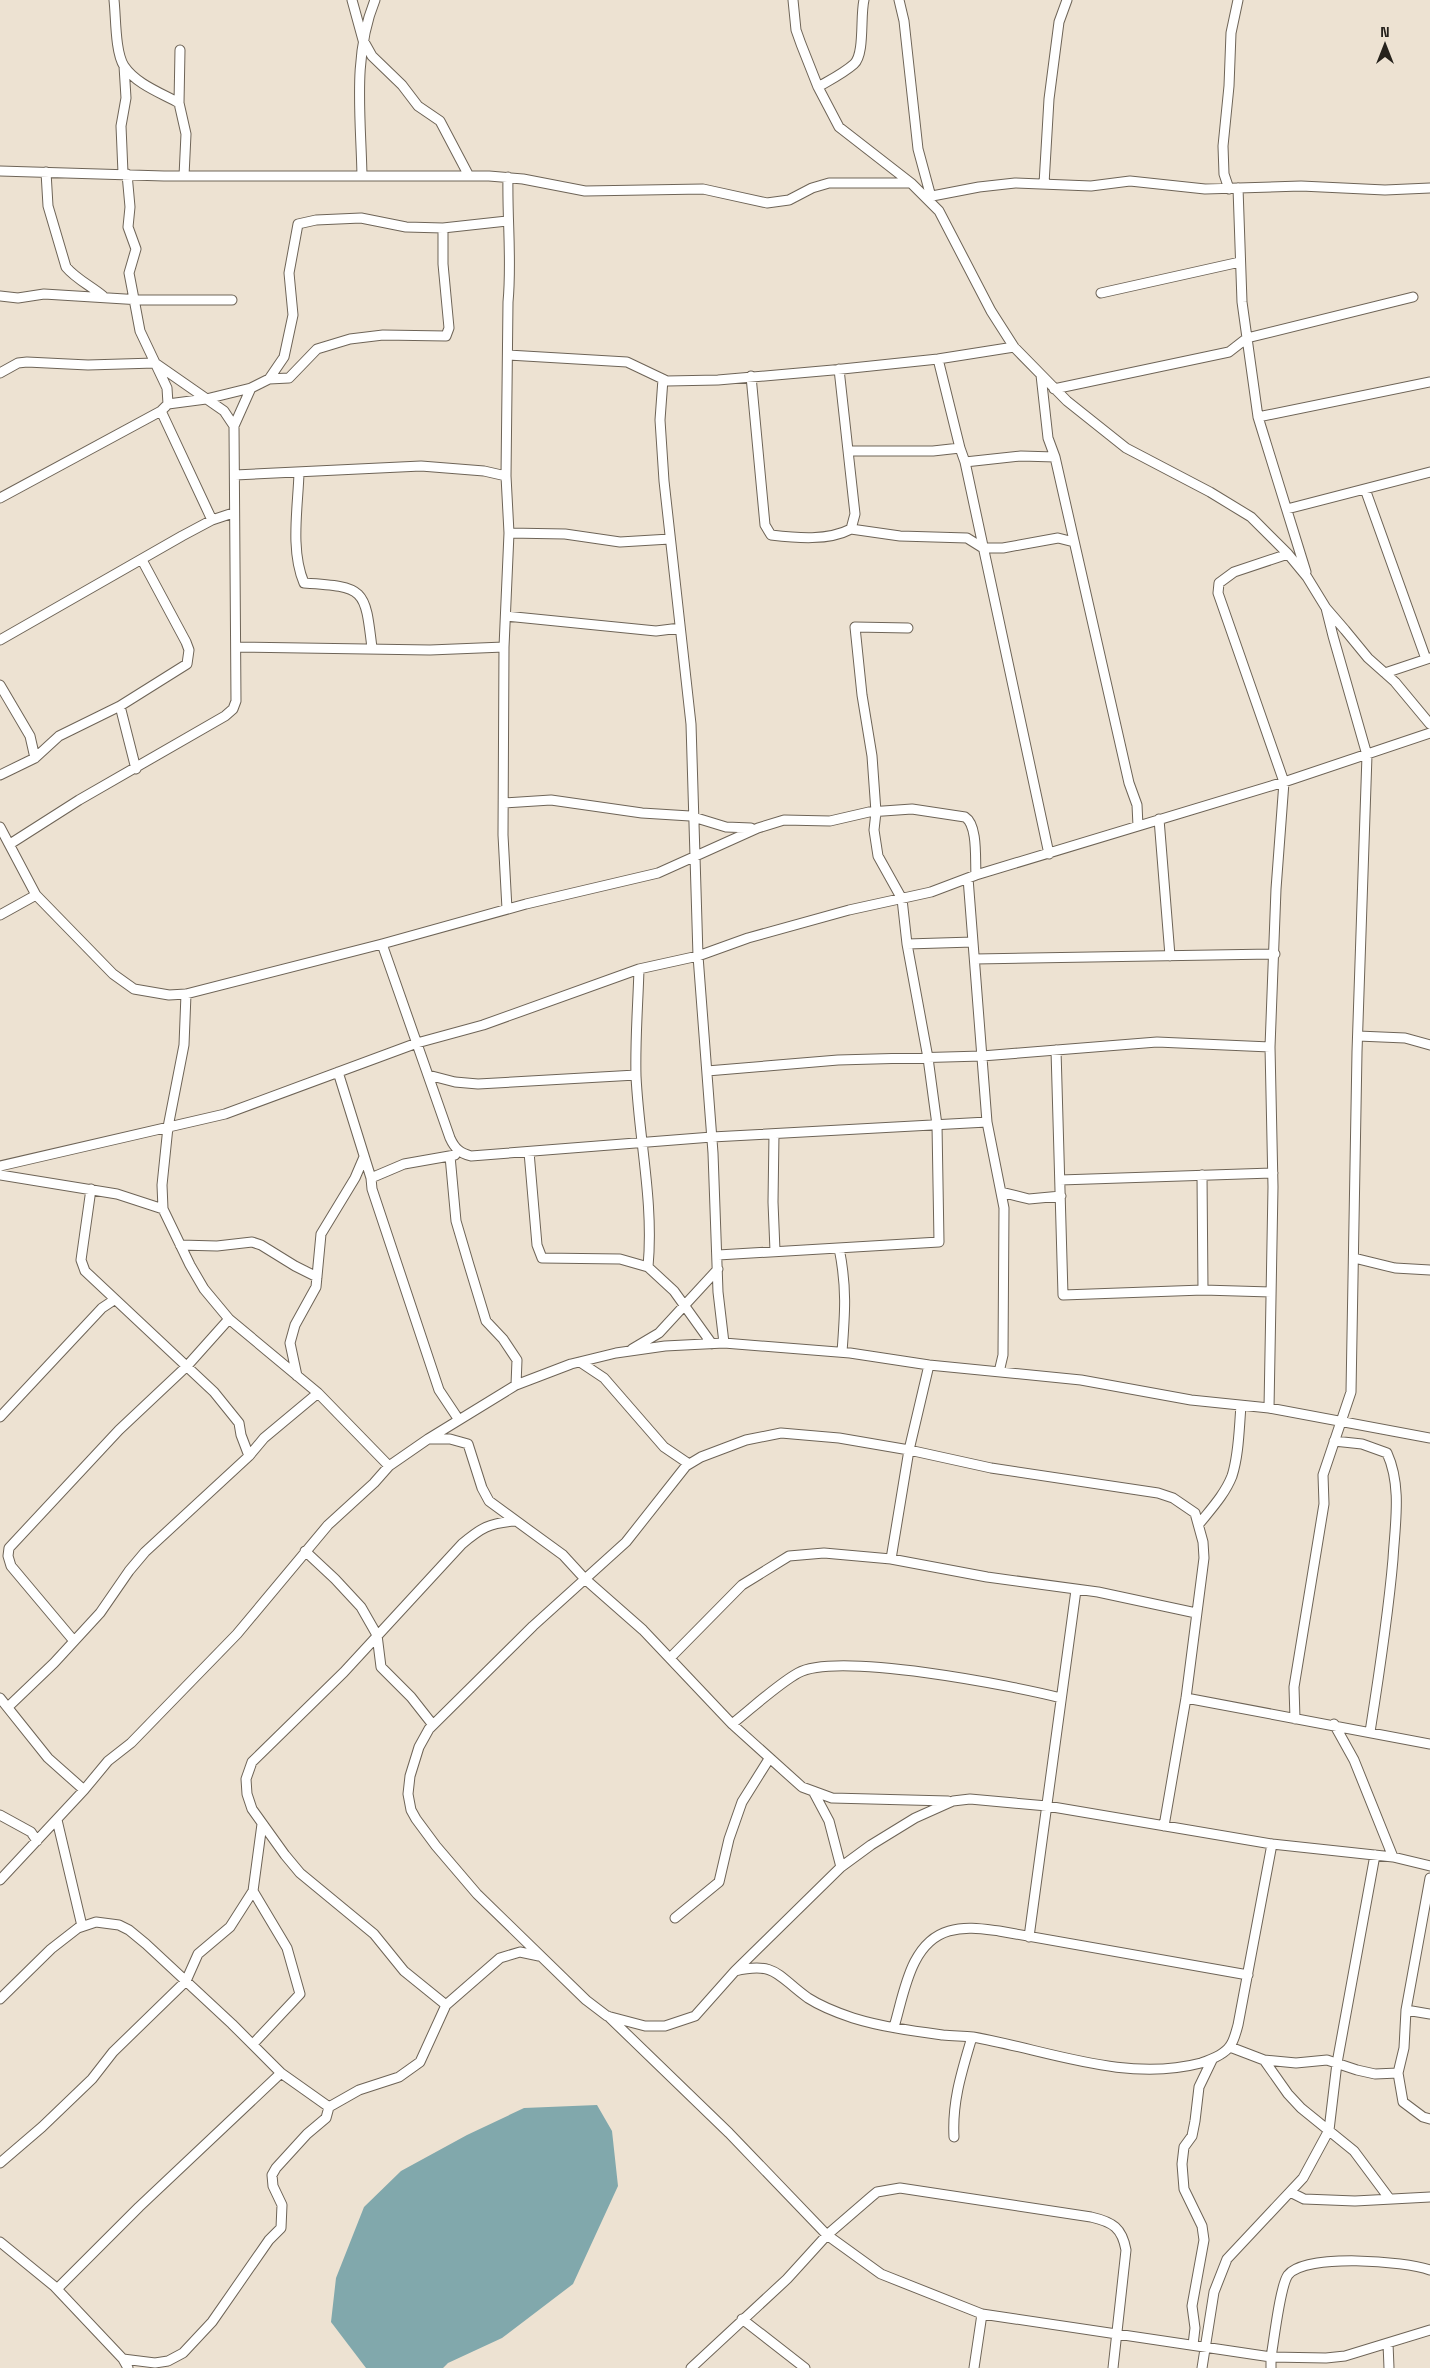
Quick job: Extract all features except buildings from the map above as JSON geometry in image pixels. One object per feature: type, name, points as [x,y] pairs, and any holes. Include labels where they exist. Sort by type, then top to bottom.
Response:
[{"type":"street","points":[[114,0],[119,50],[124,66],[126,98],[122,126],[125,174],[130,207],[128,227],[136,249],[130,273],[140,331],[167,388],[168,404]]},
{"type":"street","points":[[352,0],[363,40],[372,56],[402,85],[418,106],[440,122],[469,176]]},
{"type":"street","points":[[362,176],[359,66],[363,40],[375,0]]},
{"type":"street","points":[[793,0],[796,30],[818,88],[839,127],[929,197],[947,224],[991,312],[1014,347],[1054,389],[1126,448],[1210,492],[1251,517],[1288,554],[1307,577],[1326,608],[1368,658],[1385,673],[1430,724]]},
{"type":"street","points":[[818,88],[854,65],[860,55],[861,12],[864,0]]},
{"type":"street","points":[[899,0],[904,20],[918,148],[929,197]]},
{"type":"street","points":[[1044,184],[1049,98],[1059,22],[1067,0]]},
{"type":"street","points":[[1238,0],[1231,33],[1229,86],[1223,146],[1224,174],[1234,188],[1242,302],[1258,417],[1288,509],[1307,577]]},
{"type":"street","points":[[180,50],[179,103],[186,134],[184,176]]},
{"type":"street","points":[[124,66],[139,80],[179,103]]},
{"type":"street","points":[[0,171],[184,176],[508,177],[585,191],[703,189],[767,203],[789,200],[812,188],[829,183],[911,183]]},
{"type":"street","points":[[46,172],[48,206],[66,267],[72,274],[89,284],[103,296]]},
{"type":"street","points":[[507,909],[503,835],[504,647],[509,533],[506,476],[510,279],[507,221],[508,177]]},
{"type":"street","points":[[929,197],[979,186],[1044,184],[1091,186],[1130,181],[1205,189],[1302,186],[1385,190],[1430,188]]},
{"type":"street","points":[[269,379],[284,357],[293,315],[289,273],[298,224],[316,220],[370,218],[406,227],[443,228],[507,221]]},
{"type":"street","points":[[0,498],[161,411],[168,404],[206,399],[251,388],[269,379],[289,378],[317,349],[350,339],[383,335],[446,336],[449,328],[443,264],[443,228]]},
{"type":"street","points":[[1101,294],[1240,262]]},
{"type":"street","points":[[0,296],[18,298],[44,294],[134,299],[232,300]]},
{"type":"street","points":[[1054,389],[1229,352],[1247,338],[1413,297]]},
{"type":"street","points":[[508,355],[627,362],[667,382],[718,380],[839,369],[938,359],[1014,347]]},
{"type":"street","points":[[938,359],[965,462],[1049,854]]},
{"type":"street","points":[[0,372],[27,362],[88,365],[156,363],[224,410],[234,426]]},
{"type":"street","points":[[839,369],[855,514],[851,529]]},
{"type":"street","points":[[1041,375],[1048,438],[1055,457],[1129,783],[1137,805],[1138,826]]},
{"type":"street","points":[[751,376],[764,525],[771,535],[803,538],[842,533],[851,529],[900,536],[967,538],[983,548],[1003,548],[1058,538],[1074,542]]},
{"type":"street","points":[[663,379],[661,429],[664,481],[691,724],[698,956],[712,1137],[718,1269],[724,1342]]},
{"type":"street","points":[[1258,417],[1430,382]]},
{"type":"street","points":[[10,844],[79,800],[225,716],[233,709],[236,701],[233,513],[235,475],[234,426],[251,388]]},
{"type":"street","points":[[161,411],[212,520]]},
{"type":"street","points":[[848,451],[933,451],[960,448]]},
{"type":"street","points":[[965,462],[1021,456],[1055,457]]},
{"type":"street","points":[[235,475],[421,466],[484,471],[506,476]]},
{"type":"street","points":[[299,472],[298,563],[304,583],[339,586],[360,594],[366,606],[372,648]]},
{"type":"street","points":[[1288,509],[1430,472]]},
{"type":"street","points":[[1365,489],[1428,659],[1385,673]]},
{"type":"street","points":[[0,640],[212,520],[233,513]]},
{"type":"street","points":[[509,533],[565,534],[620,542],[670,540]]},
{"type":"street","points":[[1269,1408],[1273,1173],[1270,1047],[1276,889],[1284,782],[1218,593],[1219,583],[1234,572],[1288,554]]},
{"type":"street","points":[[0,775],[35,758],[59,736],[120,706],[184,667],[189,659],[186,642],[142,560]]},
{"type":"street","points":[[1295,1719],[1294,1687],[1324,1504],[1323,1475],[1351,1392],[1358,1036],[1367,755],[1326,608]]},
{"type":"street","points":[[506,616],[656,631],[680,628]]},
{"type":"street","points":[[718,1255],[938,1242],[937,1125],[928,1058],[907,944],[902,899],[878,856],[874,830],[876,812],[872,756],[862,695],[855,627],[908,628]]},
{"type":"street","points":[[236,647],[430,650],[504,647]]},
{"type":"street","points":[[0,685],[30,736],[35,758]]},
{"type":"street","points":[[120,706],[136,768]]},
{"type":"street","points":[[0,1166],[225,1114],[416,1043],[483,1026],[639,968],[698,956],[748,938],[849,910],[902,899],[1284,782],[1430,733]]},
{"type":"street","points":[[504,803],[551,800],[642,813],[694,817],[732,828],[758,828]]},
{"type":"street","points":[[0,827],[36,896],[97,960],[134,989],[169,995],[186,994],[382,944],[507,909],[658,873],[758,828],[784,820],[830,821],[876,812],[912,809],[969,820],[973,827],[973,942],[987,1122],[1004,1208],[1003,1355],[999,1372]]},
{"type":"street","points":[[1159,819],[1170,956]]},
{"type":"street","points":[[0,915],[36,896]]},
{"type":"street","points":[[907,944],[973,942]]},
{"type":"street","points":[[382,944],[450,1138],[454,1146],[461,1153],[471,1156],[712,1137],[987,1122]]},
{"type":"street","points":[[975,959],[1275,954]]},
{"type":"street","points":[[639,968],[636,1075],[648,1184],[650,1228],[648,1267]]},
{"type":"street","points":[[186,994],[184,1045],[168,1127],[162,1185],[164,1209],[180,1245],[204,1289],[229,1319],[318,1393],[389,1466]]},
{"type":"street","points":[[1358,1036],[1405,1038],[1430,1045]]},
{"type":"street","points":[[707,1071],[838,1060],[982,1056],[1157,1042],[1270,1047]]},
{"type":"street","points":[[1056,1050],[1063,1295],[1203,1290],[1271,1292]]},
{"type":"street","points":[[338,1072],[371,1178],[372,1189],[439,1390],[459,1420]]},
{"type":"street","points":[[428,1075],[455,1082],[478,1084],[636,1075]]},
{"type":"street","points":[[774,1134],[775,1252]]},
{"type":"street","points":[[529,1152],[537,1245],[542,1258],[620,1259],[648,1267],[674,1290],[712,1344]]},
{"type":"street","points":[[371,1178],[404,1164],[461,1153]]},
{"type":"street","points":[[450,1156],[456,1221],[486,1321],[503,1339],[517,1360],[516,1385]]},
{"type":"street","points":[[297,1376],[290,1351],[291,1333],[313,1292],[317,1278],[321,1234],[355,1178],[364,1157]]},
{"type":"street","points":[[1060,1180],[1273,1173]]},
{"type":"street","points":[[0,1175],[117,1194],[164,1209]]},
{"type":"street","points":[[1202,1175],[1203,1290]]},
{"type":"street","points":[[91,1189],[81,1260],[82,1266],[88,1275],[114,1300],[214,1392],[239,1423],[240,1435],[249,1456]]},
{"type":"street","points":[[1001,1192],[1029,1200],[1061,1196]]},
{"type":"street","points":[[180,1245],[217,1246],[252,1242],[261,1245],[317,1278]]},
{"type":"street","points":[[839,1248],[844,1274],[846,1303],[842,1352]]},
{"type":"street","points":[[1354,1258],[1395,1268],[1430,1270]]},
{"type":"street","points":[[630,1351],[659,1332],[718,1269]]},
{"type":"street","points":[[0,1417],[96,1314],[114,1300]]},
{"type":"street","points":[[74,1641],[11,1566],[8,1548],[119,1430],[187,1366],[229,1319]]},
{"type":"street","points":[[0,1880],[57,1820],[108,1761],[131,1743],[237,1634],[328,1524],[374,1483],[389,1466],[428,1438],[516,1385],[580,1362],[630,1351],[724,1342],[842,1352],[930,1365],[1081,1380],[1191,1400],[1269,1408],[1430,1438]]},
{"type":"street","points":[[580,1362],[604,1378],[664,1446],[689,1464]]},
{"type":"street","points":[[891,1559],[909,1450],[930,1365]]},
{"type":"street","points":[[8,1707],[100,1613],[129,1571],[145,1552],[249,1456],[264,1438],[318,1393]]},
{"type":"street","points":[[1199,1524],[1220,1497],[1232,1476],[1238,1449],[1241,1406]]},
{"type":"street","points":[[1164,1826],[1186,1698],[1204,1558],[1204,1542],[1195,1513],[1184,1504],[1158,1493],[991,1468],[909,1450],[832,1437],[781,1434],[746,1440],[689,1464],[626,1542],[533,1626],[433,1725],[420,1747],[410,1776],[408,1794],[412,1810],[436,1846],[477,1894],[586,2000],[607,2016],[729,2133],[828,2235],[881,2274],[982,2314],[1271,2357],[1345,2356],[1430,2330]]},
{"type":"street","points":[[428,1438],[450,1439],[468,1444],[482,1488],[489,1501],[563,1555],[585,1579],[643,1630],[732,1724],[802,1787],[832,1798],[856,1800],[953,1801],[970,1799],[1047,1806],[1272,1844],[1393,1857],[1430,1866]]},
{"type":"street","points":[[1334,1441],[1362,1444],[1387,1454],[1395,1481],[1395,1527],[1390,1591],[1370,1732]]},
{"type":"street","points":[[446,2005],[404,1971],[374,1934],[300,1873],[252,1810],[247,1794],[246,1779],[252,1762],[344,1672],[462,1544],[482,1528],[497,1522],[514,1521]]},
{"type":"street","points":[[305,1551],[361,1607],[377,1635],[381,1667],[411,1697],[433,1725]]},
{"type":"street","points":[[670,1658],[742,1585],[789,1556],[824,1553],[891,1559],[987,1577],[1110,1594],[1196,1613]]},
{"type":"street","points":[[1029,1937],[1076,1590]]},
{"type":"street","points":[[732,1724],[799,1672],[822,1665],[848,1665],[914,1672],[1022,1688],[1061,1698]]},
{"type":"street","points":[[0,1698],[48,1758],[84,1790]]},
{"type":"street","points":[[1186,1698],[1295,1719],[1334,1724],[1430,1744]]},
{"type":"street","points":[[1334,1724],[1354,1760],[1393,1857]]},
{"type":"street","points":[[674,1918],[719,1882],[729,1839],[742,1802],[769,1759]]},
{"type":"street","points":[[813,1791],[829,1821],[840,1867]]},
{"type":"street","points":[[607,2016],[645,2026],[665,2026],[682,2022],[695,2016],[735,1971],[840,1867],[915,1818],[953,1801]]},
{"type":"street","points":[[0,1815],[31,1832],[37,1841]]},
{"type":"street","points":[[57,1820],[82,1926]]},
{"type":"street","points":[[0,2163],[42,2127],[92,2079],[113,2052],[186,1981],[198,1954],[230,1927],[253,1890],[262,1824]]},
{"type":"street","points":[[735,1971],[750,1968],[767,1968],[784,1976],[808,1997],[825,2007],[854,2018],[894,2027],[972,2037],[1037,2052],[1142,2070],[1181,2068],[1212,2060],[1230,2047],[1238,2025],[1272,1844]]},
{"type":"street","points":[[1202,2368],[1214,2292],[1227,2259],[1303,2178],[1329,2130],[1337,2063],[1375,1855]]},
{"type":"street","points":[[1430,1878],[1406,2010],[1404,2048],[1398,2073],[1403,2102],[1423,2117],[1430,2119]]},
{"type":"street","points":[[253,1890],[287,1948],[300,1994],[253,2044]]},
{"type":"street","points":[[0,1999],[51,1949],[82,1926],[96,1922],[108,1922],[129,1930],[253,2044],[281,2073],[329,2107]]},
{"type":"street","points":[[894,2027],[910,1972],[921,1951],[931,1940],[949,1931],[972,1928],[1248,1975]]},
{"type":"street","points":[[123,2359],[155,2363],[168,2361],[183,2353],[212,2322],[269,2240],[281,2228],[282,2205],[272,2181],[276,2168],[307,2134],[326,2118],[329,2107],[359,2090],[398,2078],[416,2065],[426,2052],[446,2005],[500,1958],[510,1953],[531,1953],[544,1958]]},
{"type":"street","points":[[1406,2010],[1430,2014]]},
{"type":"street","points":[[954,2137],[953,2113],[955,2097],[972,2037]]},
{"type":"street","points":[[1230,2047],[1264,2060],[1296,2063],[1327,2060],[1375,2074],[1398,2073]]},
{"type":"street","points":[[1193,2345],[1195,2328],[1192,2306],[1204,2240],[1202,2226],[1184,2189],[1182,2164],[1184,2147],[1192,2136],[1196,2121],[1199,2088],[1212,2060]]},
{"type":"street","points":[[1264,2060],[1288,2094],[1354,2151],[1389,2198]]},
{"type":"street","points":[[57,2289],[139,2207],[281,2073]]},
{"type":"street","points":[[691,2368],[787,2279],[828,2235],[878,2192],[900,2188],[1105,2220],[1124,2236],[1126,2250],[1115,2333],[1113,2368]]},
{"type":"street","points":[[1290,2192],[1304,2199],[1355,2201],[1430,2197]]},
{"type":"street","points":[[1,2245],[57,2289],[123,2359],[128,2368]]},
{"type":"street","points":[[1271,2368],[1271,2357],[1283,2291],[1288,2275],[1296,2270],[1333,2260],[1404,2265],[1430,2270]]},
{"type":"street","points":[[974,2368],[982,2314]]},
{"type":"street","points":[[742,2319],[805,2368]]},
{"type":"street","points":[[1388,2343],[1389,2368]]},
{"type":"water","points":[[597,2105],[612,2131],[618,2186],[573,2284],[502,2338],[448,2363],[443,2368],[366,2368],[331,2322],[336,2278],[364,2207],[401,2171],[467,2135],[524,2108]]}]
